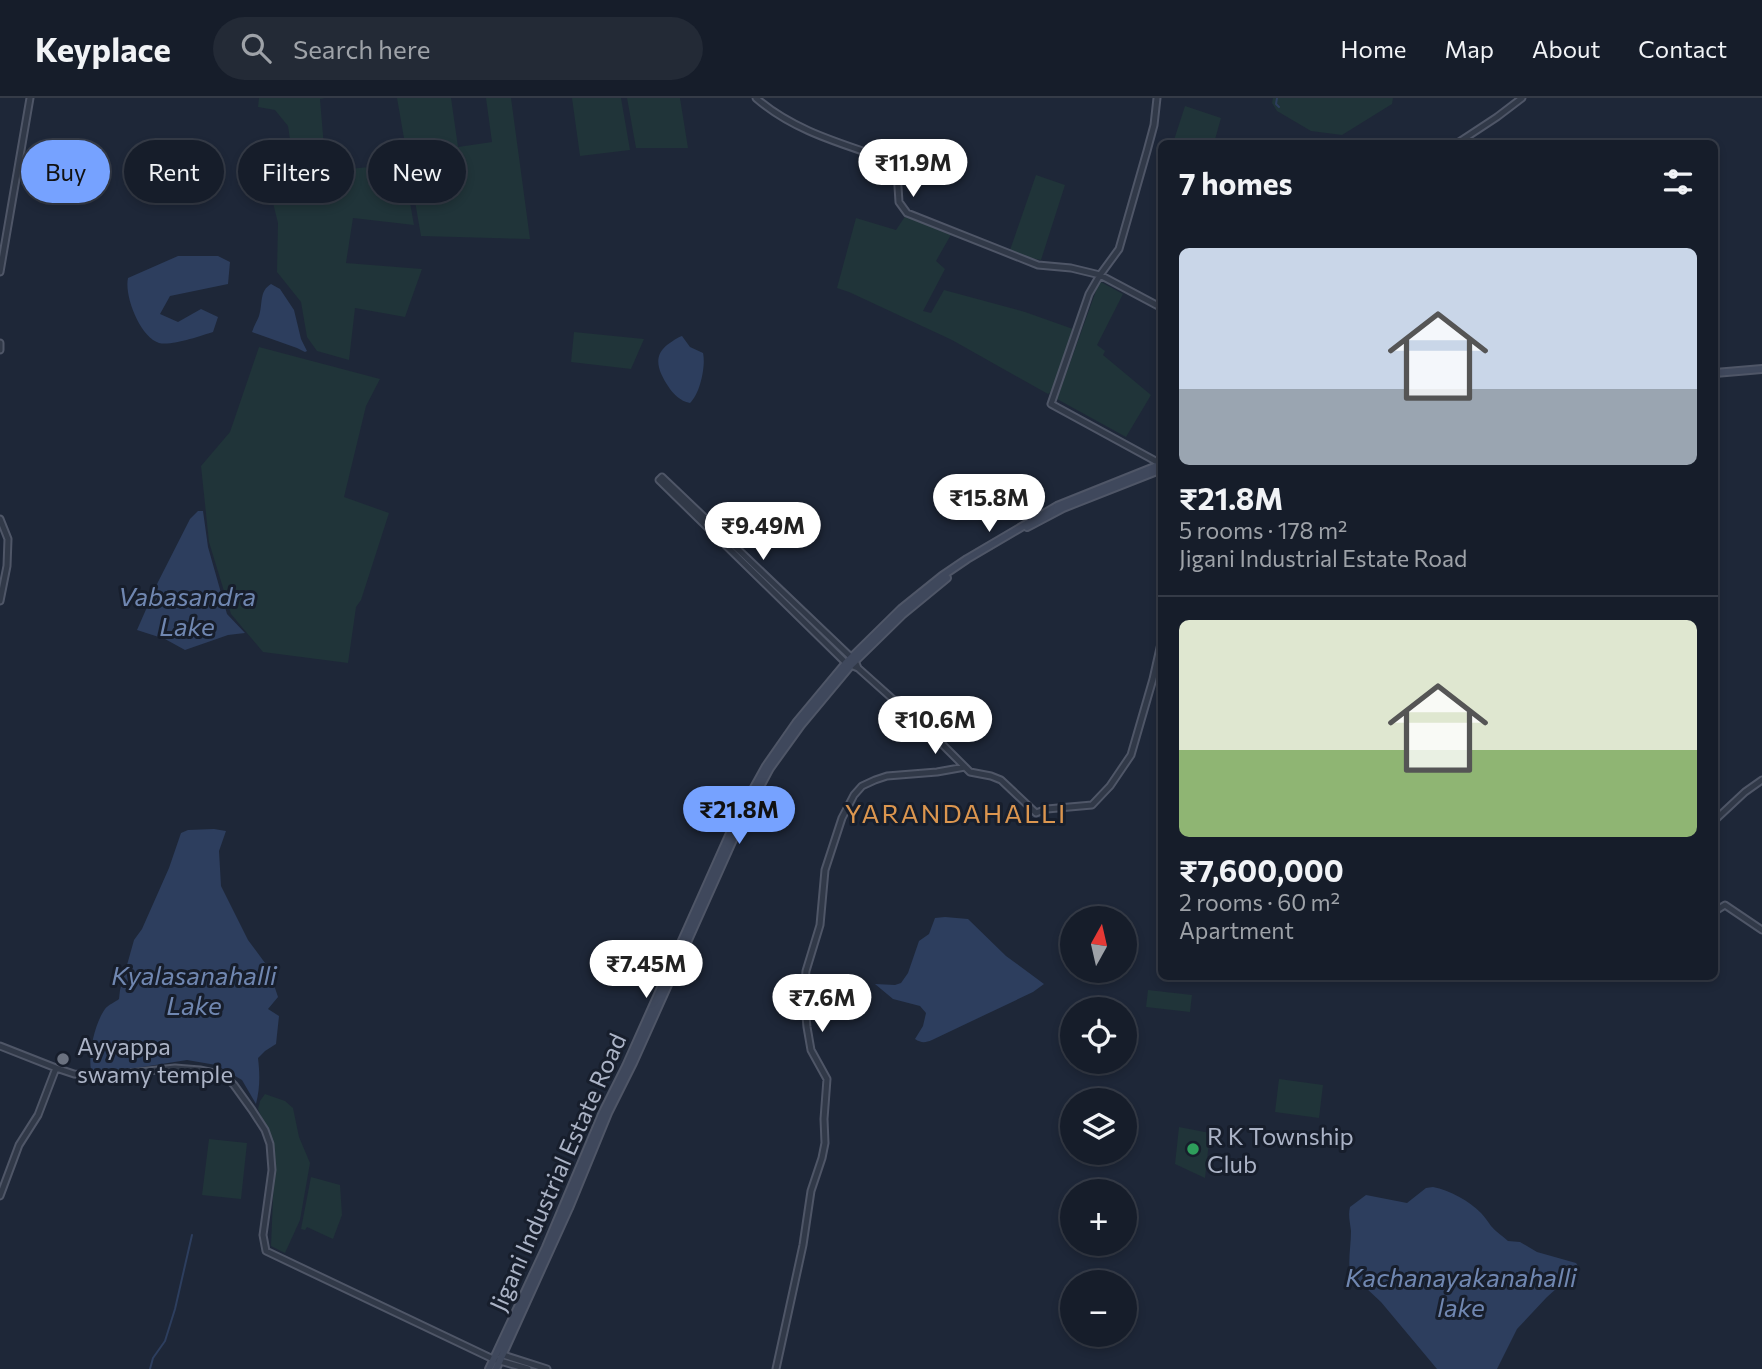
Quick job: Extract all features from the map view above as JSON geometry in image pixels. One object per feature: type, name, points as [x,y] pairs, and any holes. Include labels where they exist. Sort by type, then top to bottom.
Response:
[{"type":"main road","points":[[1718,373],[1762,369]]},
{"type":"main road","name":"Jigani Industrial Estate Road","points":[[489,1369],[546,1248],[603,1112],[735,822],[765,766],[796,723],[901,609],[967,559],[1057,506],[1158,468]]},
{"type":"main road","name":"Jigani Industrial Estate Road","points":[[496,1356],[496,1369]]},
{"type":"street","points":[[0,272],[30,98]]},
{"type":"street","points":[[756,98],[787,121],[813,134],[892,161],[897,171],[899,202],[907,213],[1038,265],[1071,268],[1100,275],[1158,306]]},
{"type":"street","points":[[1157,98],[1146,158],[1119,249],[1088,294],[1051,404],[1158,464]]},
{"type":"street","points":[[1462,140],[1522,98]]},
{"type":"street","points":[[0,343],[0,350]]},
{"type":"street","points":[[661,479],[970,772],[1001,780],[1036,813],[1047,809],[1092,805],[1110,786],[1131,755],[1158,657]]},
{"type":"street","points":[[0,519],[8,539],[7,566],[0,601]]},
{"type":"street","points":[[776,1369],[803,1245],[811,1191],[825,1143],[827,1079],[811,1050],[804,995],[806,971],[820,925],[825,870],[841,820],[862,786],[887,776],[965,767]]},
{"type":"street","points":[[1718,817],[1762,780]]},
{"type":"street","points":[[1718,909],[1725,905],[1762,930]]},
{"type":"street","points":[[0,1046],[74,1074],[103,1076],[175,1068],[224,1075],[252,1110],[265,1130],[270,1144],[272,1170],[263,1235],[266,1251],[528,1369]]},
{"type":"street","points":[[0,1196],[19,1144],[38,1115],[56,1068]]},
{"type":"street","points":[[496,1356],[547,1369]]},
{"type":"green space","points":[[259,98],[325,98],[320,99],[323,140],[290,140],[288,126],[275,110],[258,107]]},
{"type":"green space","points":[[397,98],[451,98],[457,140],[404,140]]},
{"type":"green space","points":[[486,98],[511,98],[530,239],[421,236],[415,203],[466,203],[466,146],[492,142]]},
{"type":"green space","points":[[572,98],[621,98],[630,150],[580,156]]},
{"type":"green space","points":[[627,98],[680,98],[688,148],[636,148]]},
{"type":"green space","points":[[1273,98],[1393,98],[1392,104],[1342,135],[1311,131],[1277,111],[1272,103]]},
{"type":"green space","points":[[1185,106],[1221,118],[1215,140],[1174,140]]},
{"type":"green space","points":[[368,167],[368,203],[410,203],[414,225],[353,218],[346,263],[422,269],[405,317],[355,308],[349,360],[317,351],[307,337],[301,302],[277,272],[278,223],[273,203],[354,203],[354,168]]},
{"type":"green space","points":[[1036,175],[1065,185],[1041,260],[1010,250]]},
{"type":"green space","points":[[906,215],[952,233],[936,261],[945,269],[923,311],[931,313],[944,290],[1025,312],[1073,329],[1054,390],[1048,394],[952,340],[837,288],[856,218],[896,230]]},
{"type":"green space","points":[[1101,282],[1123,294],[1097,345],[1105,351],[1103,355],[1151,395],[1126,437],[1057,399]]},
{"type":"green space","points":[[574,332],[644,339],[631,369],[571,362]]},
{"type":"green space","points":[[259,347],[380,379],[366,406],[344,497],[389,513],[361,600],[356,607],[348,663],[263,652],[231,614],[209,542],[201,466],[230,432]]},
{"type":"green space","points":[[1148,990],[1192,995],[1190,1012],[1146,1007]]},
{"type":"green space","points":[[1279,1079],[1323,1085],[1319,1118],[1275,1112]]},
{"type":"green space","points":[[265,1094],[285,1101],[293,1108],[299,1137],[310,1163],[300,1220],[285,1253],[271,1246],[275,1149],[258,1109]]},
{"type":"green space","name":"R K Township Club","points":[[1179,1127],[1210,1133],[1205,1178],[1175,1164]]},
{"type":"green space","points":[[209,1139],[247,1143],[241,1199],[202,1195]]},
{"type":"green space","points":[[311,1177],[340,1185],[342,1215],[333,1239],[307,1227],[305,1230],[301,1229]]},
{"type":"water","points":[[178,256],[218,256],[230,262],[228,284],[170,296],[160,314],[178,322],[201,309],[218,317],[213,332],[178,342],[159,343],[146,333],[135,315],[128,295],[128,278]]},
{"type":"water","points":[[271,284],[280,289],[294,310],[307,351],[252,332],[259,316],[263,294]]},
{"type":"water","points":[[682,336],[690,347],[703,353],[704,359],[699,387],[690,403],[672,392],[662,375],[658,360],[667,345]]},
{"type":"water","name":"Vabasandra Lake","points":[[198,511],[203,511],[208,547],[227,614],[245,633],[228,635],[185,650],[165,639],[137,630],[190,519]]},
{"type":"water","name":"Kyalasanahalli Lake","points":[[188,830],[226,831],[219,851],[221,886],[248,940],[268,967],[278,997],[268,1009],[279,1016],[276,1044],[258,1058],[256,1104],[242,1080],[216,1065],[187,1060],[117,1071],[91,1070],[91,1047],[98,1022],[106,1008],[119,999],[134,940],[142,929],[169,868],[181,833]]},
{"type":"water","points":[[935,918],[968,919],[1006,956],[1044,984],[1033,992],[932,1040],[921,1042],[915,1039],[923,1026],[926,1013],[920,1006],[893,999],[875,984],[901,983],[908,973],[919,941],[929,934]]},
{"type":"water","name":"Kachanayakanahalli lake","points":[[1433,1187],[1452,1193],[1471,1204],[1508,1241],[1520,1242],[1537,1252],[1576,1263],[1578,1266],[1517,1329],[1497,1369],[1437,1369],[1381,1302],[1350,1273],[1350,1207],[1366,1195],[1407,1203],[1426,1188]]},
{"type":"waterway","points":[[1277,98],[1276,104],[1279,107]]},
{"type":"waterway","points":[[150,1369],[153,1358],[165,1341],[192,1235]]},
{"type":"place","name":"Ayyappa swamy temple","points":[[63,1059]]},
{"type":"place","name":"R K Township Club","points":[[1193,1149]]},
{"type":"district","name":"YARANDAHALLI","points":[[956,812]]}]
